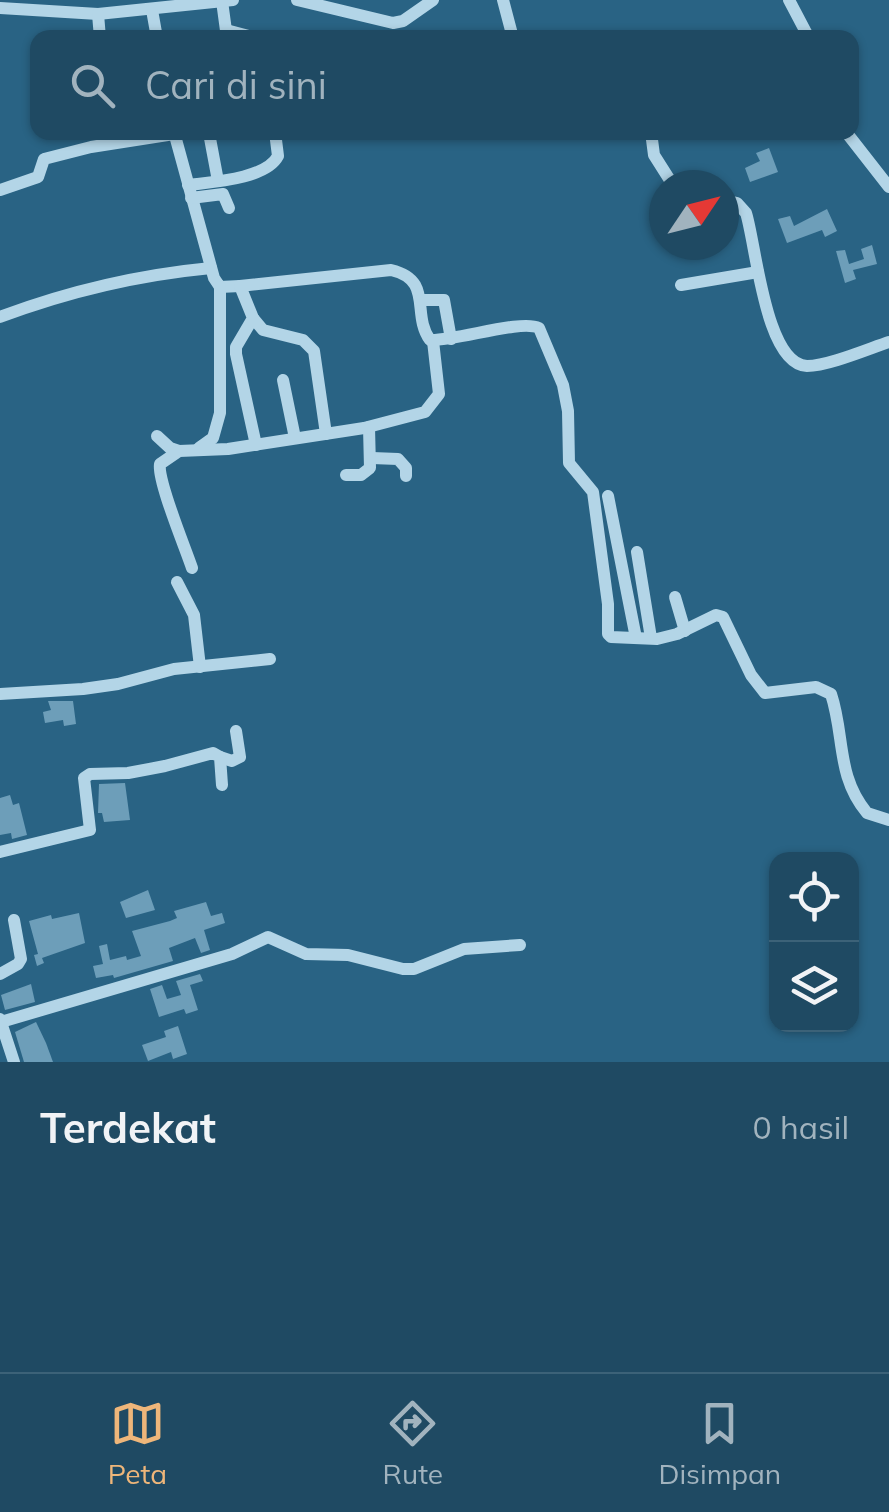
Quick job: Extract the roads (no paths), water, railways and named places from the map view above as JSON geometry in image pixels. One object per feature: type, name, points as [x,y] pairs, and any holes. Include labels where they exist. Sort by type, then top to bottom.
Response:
[{"type":"street","points":[[222,0],[226,30]]},
{"type":"street","points":[[0,8],[98,14],[233,0]]},
{"type":"street","points":[[297,0],[393,23],[403,21],[433,0]]},
{"type":"street","points":[[503,0],[511,30]]},
{"type":"street","points":[[789,0],[805,30]]},
{"type":"street","points":[[152,10],[156,30]]},
{"type":"street","points":[[98,14],[99,30]]},
{"type":"street","points":[[0,190],[38,177],[44,158],[138,140]]},
{"type":"street","points":[[176,140],[211,268],[220,287],[220,414],[213,438],[197,449]]},
{"type":"street","points":[[210,140],[218,181]]},
{"type":"street","points":[[190,192],[272,166],[278,156],[275,140]]},
{"type":"street","points":[[652,140],[654,155],[664,170]]},
{"type":"street","points":[[852,140],[889,187]]},
{"type":"street","points":[[190,192],[223,194],[229,208]]},
{"type":"street","points":[[739,205],[746,213],[764,302],[790,359],[810,366],[889,342]]},
{"type":"street","points":[[0,317],[76,290],[211,268]]},
{"type":"street","points":[[157,436],[179,451],[256,445],[369,427],[425,412],[436,402],[439,394],[433,341],[424,330],[421,300],[411,278],[392,270],[220,287]]},
{"type":"street","points":[[681,285],[758,272]]},
{"type":"street","points":[[240,286],[253,318],[263,330],[303,340],[314,351],[326,434]]},
{"type":"street","points":[[421,300],[444,300],[452,339]]},
{"type":"street","points":[[253,318],[236,346],[236,354],[256,445]]},
{"type":"street","points":[[433,341],[527,324],[539,328],[563,385],[569,463],[593,492],[608,604],[608,634],[611,638],[644,638],[685,631],[712,616],[720,616],[726,620],[751,675],[765,693],[816,688],[828,691],[834,700],[840,757],[859,803],[874,817],[889,820]]},
{"type":"street","points":[[283,380],[295,438]]},
{"type":"street","points":[[346,474],[367,472],[372,458],[369,427]]},
{"type":"street","points":[[179,451],[160,464],[159,479],[192,568]]},
{"type":"street","points":[[372,458],[398,459],[406,468],[406,476]]},
{"type":"street","points":[[608,496],[644,638]]},
{"type":"street","points":[[637,552],[644,638]]},
{"type":"street","points":[[177,582],[194,615],[200,666]]},
{"type":"street","points":[[675,597],[685,631]]},
{"type":"street","points":[[0,694],[100,686],[174,669],[270,658]]},
{"type":"street","points":[[0,852],[90,830],[86,775],[128,773],[212,753],[232,760],[240,757],[236,731]]},
{"type":"street","points":[[220,757],[222,785]]},
{"type":"street","points":[[0,974],[21,959],[14,920]]},
{"type":"street","points":[[14,1062],[0,1020],[232,954],[268,937],[306,954],[348,955],[404,969],[414,969],[476,946],[520,945]]}]
